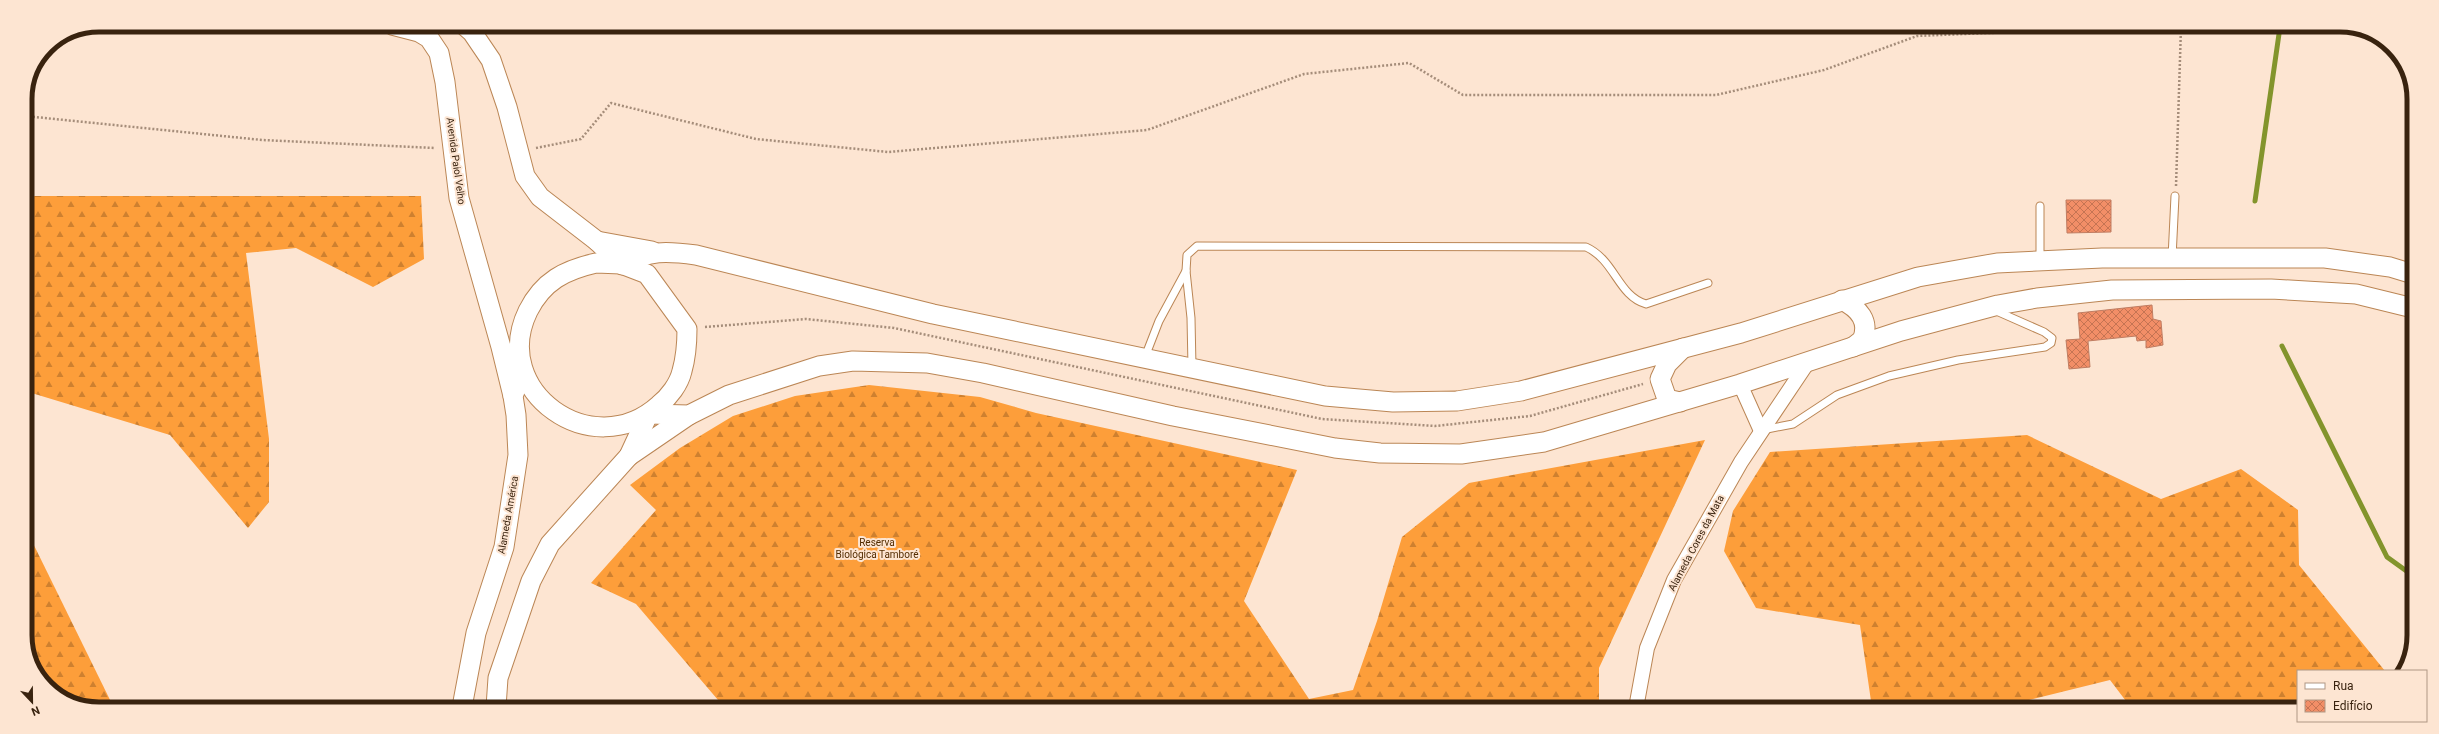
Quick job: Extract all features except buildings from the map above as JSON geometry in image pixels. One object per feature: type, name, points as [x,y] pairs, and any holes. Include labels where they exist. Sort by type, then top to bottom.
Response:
[{"type":"main road","name":"Avenida Paiol Velho","points":[[419,32],[429,38],[439,53],[461,205],[501,347],[513,396]]},
{"type":"main road","points":[[472,32],[491,60],[507,107],[525,176],[540,197],[597,241],[622,264]]},
{"type":"main road","points":[[597,241],[656,252],[696,255],[933,314],[1145,357],[1325,396],[1393,402],[1427,402],[1521,391],[1741,333],[1918,277],[1997,263],[2102,258],[2325,258],[2390,267],[2407,272]]},
{"type":"main road","points":[[622,264],[638,257],[656,252]]},
{"type":"main road","points":[[596,263],[622,264],[647,274],[687,329],[682,372],[669,397],[648,415],[620,427],[589,427],[560,417],[537,397],[523,368],[520,345],[524,320],[535,298],[552,281],[573,268],[596,263]]},
{"type":"main road","points":[[496,702],[498,678],[531,581],[550,544],[629,456],[689,415],[728,395],[780,377],[820,366],[853,361],[934,364],[983,373],[1254,433],[1335,448],[1380,453],[1461,454],[1537,444],[1740,384],[1900,331],[1988,308],[2082,292],[2227,288],[2319,290],[2356,294],[2407,307]]},
{"type":"main road","points":[[1842,300],[1860,311],[1864,323],[1865,334],[1862,340],[1853,347]]},
{"type":"main road","points":[[501,347],[523,368]]},
{"type":"main road","points":[[1680,402],[1667,399],[1660,379],[1667,364],[1683,348]]},
{"type":"main road","name":"Alameda América","points":[[463,702],[476,633],[504,547],[518,455],[516,415],[513,396],[523,368]]},
{"type":"main road","points":[[648,415],[689,415]]},
{"type":"main road","points":[[629,456],[648,415]]},
{"type":"street","name":"Alameda Cores da Mata","points":[[1637,702],[1647,648],[1674,580],[1760,431],[1808,362]]},
{"type":"street","points":[[1740,384],[1760,431]]},
{"type":"lane","points":[[2172,258],[2175,196]]},
{"type":"lane","points":[[2040,206],[2040,262]]},
{"type":"lane","points":[[1192,367],[1191,318],[1186,271],[1187,255],[1197,246],[1586,247],[1598,253],[1636,302],[1646,304],[1708,283]]},
{"type":"lane","points":[[1145,357],[1160,321],[1186,271]]},
{"type":"lane","points":[[1760,431],[1793,424],[1837,395],[1889,376],[1958,360],[2045,347],[2051,343],[2052,338],[2044,332],[1988,308]]},
{"type":"path","points":[[518,152],[581,139],[611,103],[756,139],[888,152],[1147,130],[1304,74],[1409,62],[1463,95],[1716,95],[1824,70],[1917,36],[2013,32]]},
{"type":"path","points":[[2175,196],[2181,32]]},
{"type":"path","points":[[32,117],[262,140],[453,148]]},
{"type":"green space","points":[[32,196],[421,196],[424,259],[373,287],[296,248],[246,253],[269,439],[269,502],[248,528],[170,435],[32,393]]},
{"type":"green space","name":"Reserva Biológica Tamboré","points":[[869,385],[980,397],[1036,413],[1297,470],[1244,601],[1309,699],[1353,690],[1377,621],[1402,537],[1469,483],[1705,440],[1599,668],[1599,702],[720,702],[636,604],[591,583],[656,510],[630,485],[680,448],[733,416],[795,396]]},
{"type":"green space","points":[[2027,435],[2161,499],[2241,469],[2298,510],[2299,565],[2384,670],[2297,670],[2297,702],[2127,702],[2110,680],[2020,702],[1871,702],[1860,625],[1756,608],[1724,551],[1733,511],[1770,452]]},
{"type":"green space","points":[[32,541],[111,702],[82,700],[62,691],[46,676],[41,668],[33,648]]},
{"type":"waterway","points":[[2255,201],[2279,32]]},
{"type":"waterway","points":[[2282,346],[2387,557],[2407,571]]}]
